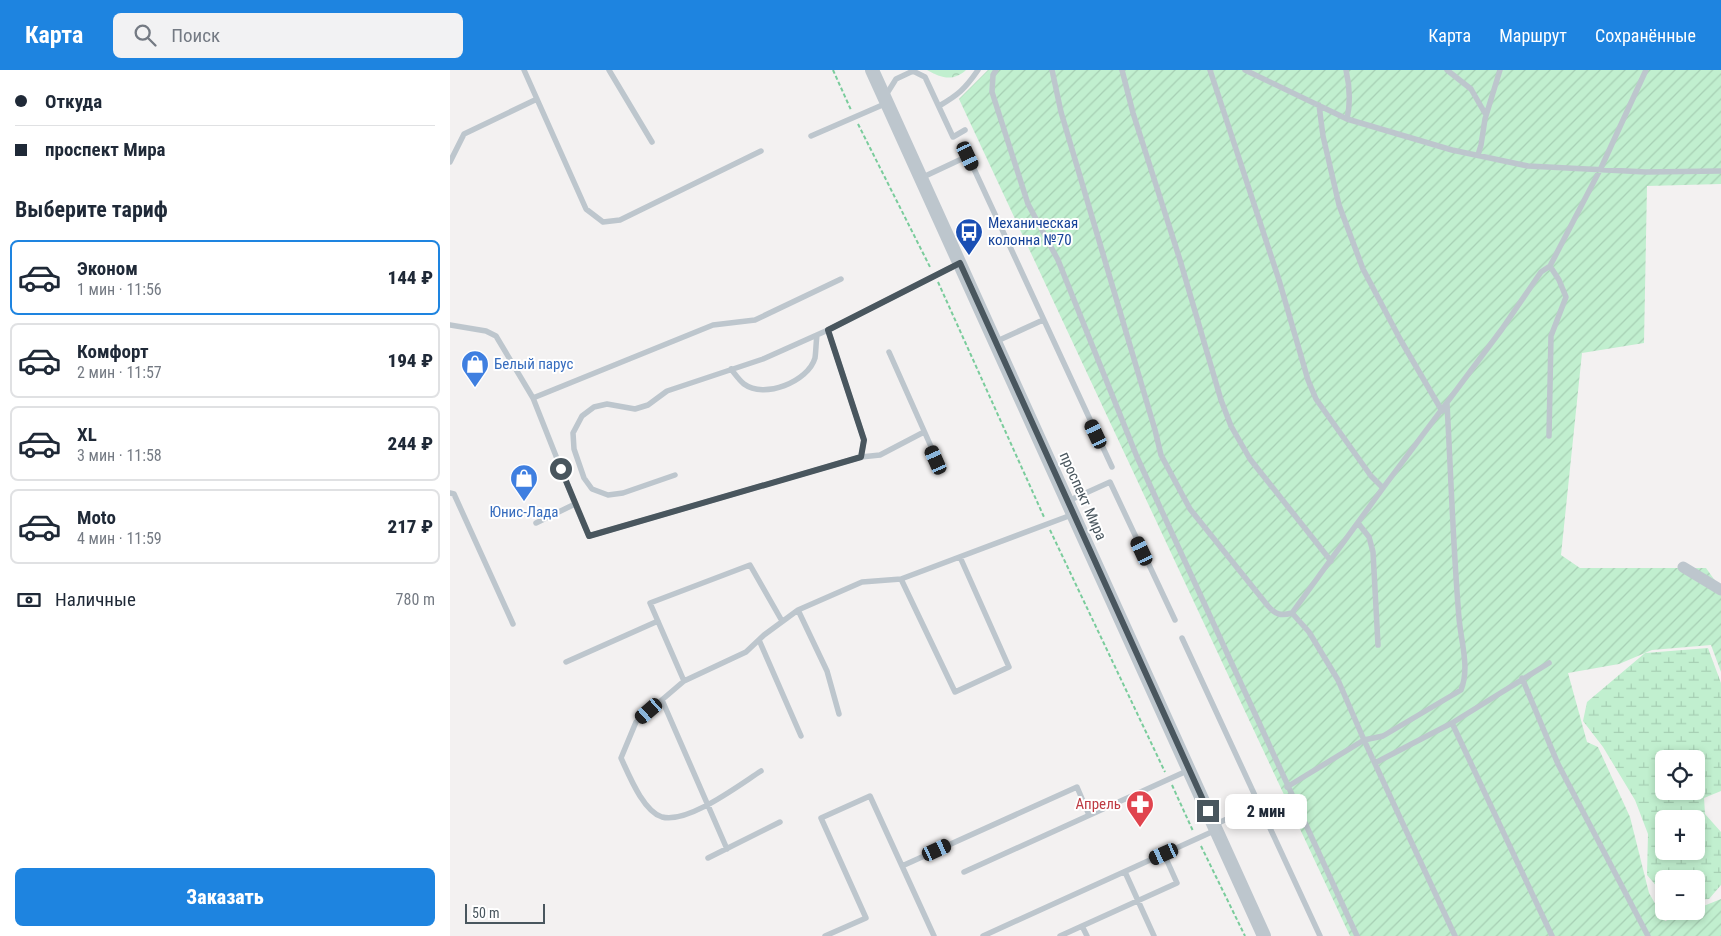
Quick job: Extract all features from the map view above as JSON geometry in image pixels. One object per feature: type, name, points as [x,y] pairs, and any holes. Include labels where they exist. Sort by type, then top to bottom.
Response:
[{"type":"street","name":"проспект Мира","points":[[872,70],[1264,936]]},
{"type":"street","points":[[1683,567],[1721,590]]},
{"type":"lane","points":[[524,70],[586,209],[603,222],[620,220],[760,151]]},
{"type":"lane","points":[[609,70],[652,142]]},
{"type":"lane","points":[[939,106],[956,96],[966,87],[978,70]]},
{"type":"lane","points":[[996,70],[993,75],[992,92],[1028,204],[1058,260],[1137,457],[1357,936]]},
{"type":"lane","points":[[1052,70],[1064,121],[1161,455],[1190,509],[1275,614],[1283,615],[1292,613],[1502,329],[1540,272],[1550,266],[1601,168],[1646,70]]},
{"type":"lane","points":[[1122,70],[1133,113],[1221,400],[1231,426],[1250,458],[1331,561]]},
{"type":"lane","points":[[1210,70],[1279,280],[1308,380],[1316,399],[1371,476],[1383,488]]},
{"type":"lane","points":[[1245,70],[1347,119],[1452,150],[1528,166],[1601,168],[1646,172],[1721,171]]},
{"type":"lane","points":[[1346,70],[1350,86],[1351,104],[1347,119]]},
{"type":"lane","points":[[1447,70],[1471,89],[1486,115]]},
{"type":"lane","points":[[1478,155],[1486,115],[1500,70]]},
{"type":"lane","points":[[811,136],[855,117],[886,100],[896,79],[913,71],[925,77],[952,137],[965,130]]},
{"type":"lane","points":[[450,162],[464,134],[537,99]]},
{"type":"lane","points":[[1319,105],[1323,136],[1339,205],[1363,268],[1400,339],[1442,411]]},
{"type":"lane","points":[[921,178],[968,156],[1112,467]]},
{"type":"lane","points":[[675,475],[623,493],[608,495],[592,489],[584,478],[574,449],[574,433],[582,416],[594,407],[607,404],[635,409],[648,405],[667,391],[763,358],[828,330],[960,263]]},
{"type":"lane","points":[[1549,436],[1551,336],[1566,297],[1559,280],[1550,266]]},
{"type":"lane","points":[[533,398],[713,325],[755,320],[841,279]]},
{"type":"lane","points":[[995,342],[1043,320]]},
{"type":"lane","points":[[450,325],[486,330],[496,336],[533,398],[589,536],[861,457],[880,455],[924,432]]},
{"type":"lane","points":[[828,330],[864,440],[861,457]]},
{"type":"lane","points":[[731,369],[744,384],[763,390],[786,385],[805,375],[814,359],[817,335]]},
{"type":"lane","points":[[889,352],[936,460]]},
{"type":"lane","points":[[1288,787],[1364,740],[1383,736],[1461,690],[1464,683],[1466,671],[1459,619],[1447,403]]},
{"type":"lane","points":[[761,771],[708,805],[676,818],[661,816],[644,802],[633,785],[621,758],[636,722],[684,681],[746,652],[798,610],[862,582],[901,579],[1047,524],[1110,482],[1174,620]]},
{"type":"lane","points":[[450,493],[454,494],[514,624]]},
{"type":"lane","points":[[536,523],[575,504]]},
{"type":"lane","points":[[1358,523],[1369,537],[1373,552],[1378,645]]},
{"type":"lane","points":[[901,579],[955,692],[1009,667],[960,557]]},
{"type":"lane","points":[[684,681],[650,603],[750,565],[782,621]]},
{"type":"lane","points":[[798,610],[826,670],[839,714]]},
{"type":"lane","points":[[1292,613],[1309,632],[1338,680],[1454,936]]},
{"type":"lane","points":[[566,662],[658,621]]},
{"type":"lane","points":[[1182,638],[1320,936]]},
{"type":"lane","points":[[759,640],[801,736]]},
{"type":"lane","points":[[1375,764],[1452,723],[1549,663]]},
{"type":"lane","points":[[1522,678],[1558,764],[1648,936]]},
{"type":"lane","points":[[662,700],[727,849]]},
{"type":"lane","points":[[1452,723],[1552,936]]},
{"type":"lane","points":[[964,872],[1189,770]]},
{"type":"lane","points":[[902,866],[1077,787],[1089,815]]},
{"type":"lane","points":[[825,936],[866,918],[821,818],[870,796],[934,936]]},
{"type":"lane","points":[[983,936],[1164,854],[1259,804]]},
{"type":"lane","points":[[708,858],[780,822]]},
{"type":"lane","points":[[1060,936],[1177,883],[1164,854]]},
{"type":"lane","points":[[1125,872],[1154,936]]},
{"type":"lane","points":[[1082,926],[1087,936]]},
{"type":"path","points":[[833,70],[935,276],[1047,524],[1245,936]]},
{"type":"green space","points":[[927,70],[966,70],[961,74],[947,78]]},
{"type":"green space","points":[[988,70],[1721,70],[1721,184],[1647,186],[1644,343],[1582,353],[1561,555],[1580,568],[1706,568],[1721,589],[1721,672],[1711,645],[1652,650],[1619,664],[1568,673],[1587,742],[1598,747],[1630,817],[1649,893],[1655,904],[1655,920],[1705,920],[1705,905],[1721,899],[1721,936],[1350,936],[959,99]]},
{"type":"green space","points":[[1708,648],[1721,683],[1721,791],[1705,798],[1705,750],[1655,750],[1655,800],[1704,800],[1705,810],[1655,810],[1655,860],[1705,860],[1705,814],[1721,832],[1721,885],[1709,899],[1705,899],[1705,870],[1655,870],[1655,884],[1647,875],[1648,834],[1635,800],[1603,747],[1583,721],[1587,702],[1645,653]]},
{"type":"place","name":"Механическая колонна №70","points":[[969,256]]},
{"type":"place","name":"Белый парус","points":[[475,388]]},
{"type":"place","name":"Юнис-Лада","points":[[524,502]]},
{"type":"place","name":"Апрель","points":[[1140,828]]},
{"type":"route","points":[[561,469],[589,536],[861,457],[864,440],[828,330],[960,263],[1208,811]]}]
